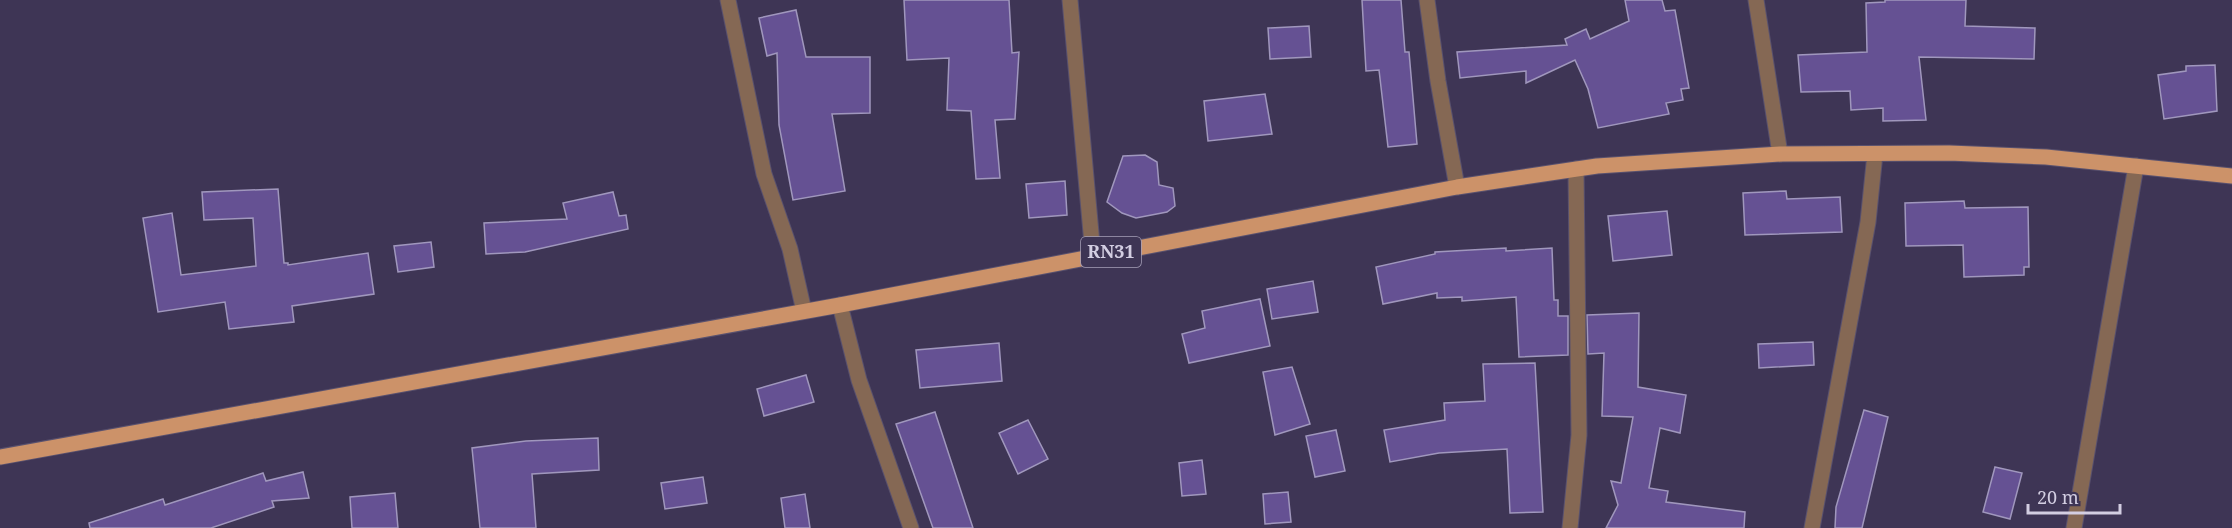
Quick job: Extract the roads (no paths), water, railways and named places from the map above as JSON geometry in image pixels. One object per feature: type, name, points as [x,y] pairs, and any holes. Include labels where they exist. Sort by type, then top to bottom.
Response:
[{"type":"main road","name":"RN31","points":[[0,457],[840,305],[1456,187],[1576,169],[1780,154],[1948,153],[2046,157],[2232,176]]},
{"type":"street","points":[[728,0],[764,174],[790,249],[804,311]]},
{"type":"street","points":[[1070,0],[1093,255]]},
{"type":"street","points":[[1427,0],[1456,187]]},
{"type":"street","points":[[1756,0],[1780,154]]},
{"type":"street","points":[[1812,528],[1868,222],[1875,154]]},
{"type":"street","points":[[2074,528],[2136,166]]},
{"type":"street","points":[[1570,528],[1579,435],[1576,169]]},
{"type":"street","points":[[840,305],[859,380],[911,528]]}]
